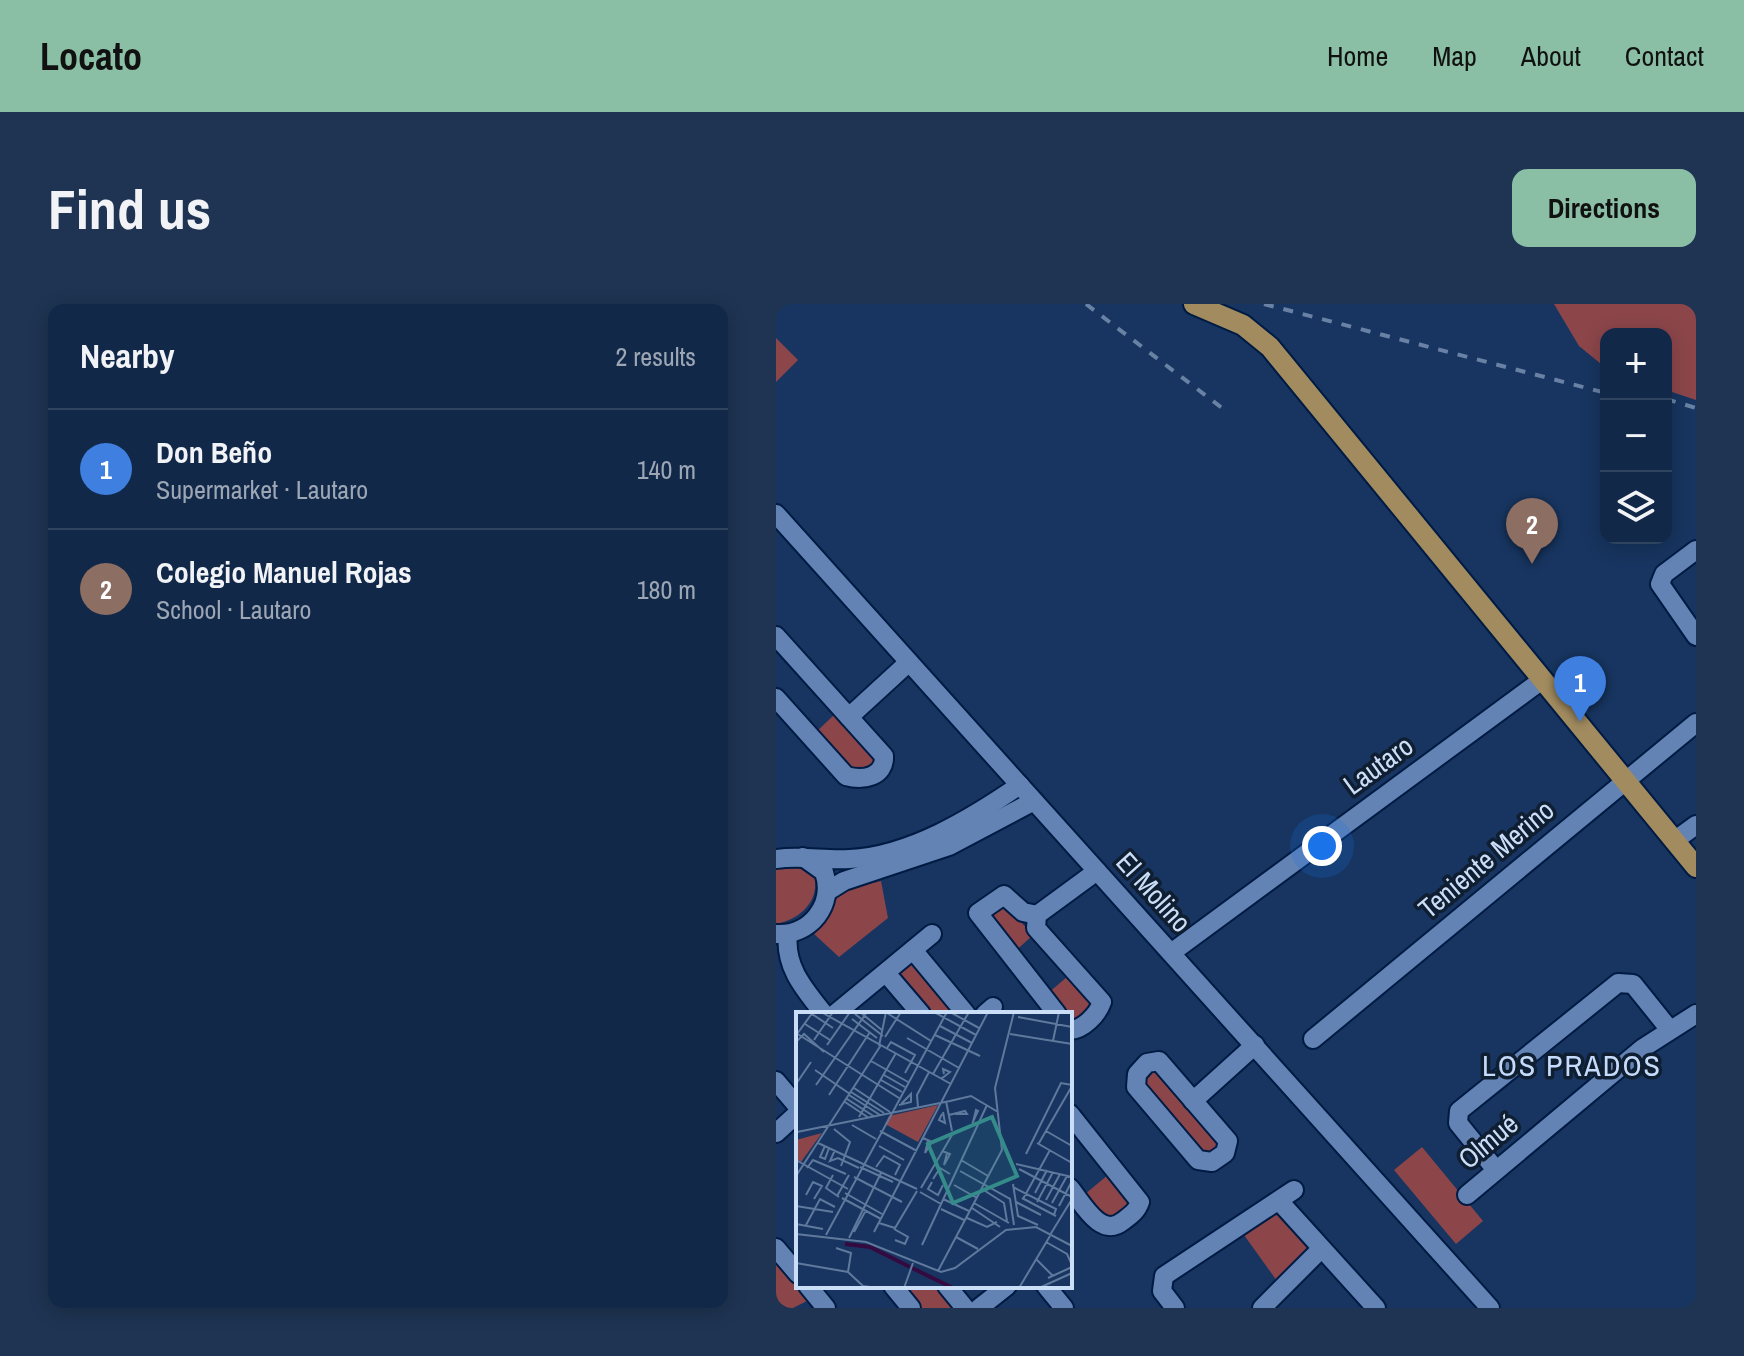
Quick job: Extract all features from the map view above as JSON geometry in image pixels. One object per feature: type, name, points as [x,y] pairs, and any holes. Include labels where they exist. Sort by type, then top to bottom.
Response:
[{"type":"main road","points":[[1194,304],[1243,325],[1270,347],[1696,867]]},
{"type":"street","name":"El Molino","points":[[776,514],[1490,1308]]},
{"type":"street","points":[[1696,550],[1664,574],[1660,584],[1696,636]]},
{"type":"street","points":[[776,636],[884,756],[884,765],[879,772],[865,778],[846,776],[776,698]]},
{"type":"street","points":[[849,717],[909,662]]},
{"type":"street","name":"Lautaro","points":[[1171,953],[1542,680]]},
{"type":"street","name":"Teniente Merino","points":[[1313,1039],[1696,723]]},
{"type":"street","points":[[776,859],[800,855],[848,860],[878,854],[947,829],[1020,785]]},
{"type":"street","points":[[823,1012],[795,973],[782,934],[798,932],[816,919],[828,891],[844,881],[949,846],[1034,801]]},
{"type":"street","points":[[1674,841],[1696,825]]},
{"type":"street","points":[[800,855],[824,872],[828,891]]},
{"type":"street","points":[[1055,1012],[978,913],[1004,895],[1023,912],[1037,915],[1097,871]]},
{"type":"street","points":[[1037,915],[1036,928],[1102,1002],[1099,1010],[1078,1029],[1072,1030]]},
{"type":"street","points":[[837,1012],[932,934]]},
{"type":"street","points":[[913,950],[964,1012]]},
{"type":"street","points":[[886,973],[919,1012]]},
{"type":"street","points":[[1496,1170],[1458,1123],[1459,1111],[1618,983],[1633,984],[1670,1030]]},
{"type":"street","name":"Olmué","points":[[1467,1195],[1643,1048],[1696,1014]]},
{"type":"street","points":[[1193,1101],[1255,1045]]},
{"type":"street","points":[[1159,1061],[1193,1101],[1228,1141],[1225,1153],[1212,1162],[1198,1160],[1189,1150],[1136,1087],[1137,1074],[1147,1063],[1159,1061]]},
{"type":"street","points":[[776,1081],[796,1107]]},
{"type":"street","points":[[776,1133],[796,1112]]},
{"type":"street","points":[[1072,1117],[1140,1202],[1138,1208],[1116,1226],[1109,1227],[1101,1225],[1072,1190]]},
{"type":"street","points":[[1175,1308],[1162,1291],[1164,1276],[1287,1196],[1321,1249],[1368,1305]]},
{"type":"street","points":[[776,1248],[796,1272]]},
{"type":"street","points":[[1267,1306],[1321,1249]]},
{"type":"street","points":[[810,1288],[826,1308]]},
{"type":"street","points":[[895,1288],[911,1308]]},
{"type":"street","points":[[949,1288],[965,1308]]},
{"type":"street","points":[[979,1308],[1004,1288]]},
{"type":"street","points":[[1048,1288],[1064,1308]]},
{"type":"shaded area","points":[[1554,304],[1696,304],[1696,400],[1672,392],[1672,328],[1600,328],[1600,363],[1579,346]]},
{"type":"shaded area","points":[[776,338],[798,360],[776,382]]},
{"type":"shaded area","points":[[834,715],[879,762],[847,774],[814,734]]},
{"type":"shaded area","points":[[793,863],[814,873],[815,892],[801,913],[776,924],[776,864]]},
{"type":"shaded area","points":[[881,881],[888,918],[839,957],[813,933],[836,892]]},
{"type":"shaded area","points":[[1004,904],[1033,935],[1012,954],[982,917]]},
{"type":"shaded area","points":[[912,959],[958,1012],[926,1012],[894,975]]},
{"type":"shaded area","points":[[1067,977],[1095,1003],[1072,1022],[1072,1012],[1060,1012],[1047,994]]},
{"type":"shaded area","points":[[1156,1069],[1224,1146],[1207,1159],[1144,1081]]},
{"type":"shaded area","points":[[1422,1147],[1483,1221],[1456,1244],[1394,1170]]},
{"type":"shaded area","points":[[1109,1174],[1135,1206],[1108,1225],[1084,1195]]},
{"type":"shaded area","points":[[1279,1213],[1313,1249],[1277,1281],[1244,1235]]},
{"type":"shaded area","points":[[776,1262],[796,1283],[796,1288],[801,1288],[811,1299],[793,1308],[776,1308]]},
{"type":"shaded area","points":[[902,1288],[937,1288],[953,1308],[919,1308]]},
{"type":"railway","points":[[1086,304],[1226,411]]},
{"type":"railway","points":[[1264,304],[1600,391]]},
{"type":"railway","points":[[1669,400],[1696,408]]},
{"type":"place","name":"Colegio Manuel Rojas","points":[[1532,564]]},
{"type":"place","name":"Don Beño","points":[[1580,722]]},
{"type":"district","name":"LOS PRADOS","points":[[1572,1066]]}]
